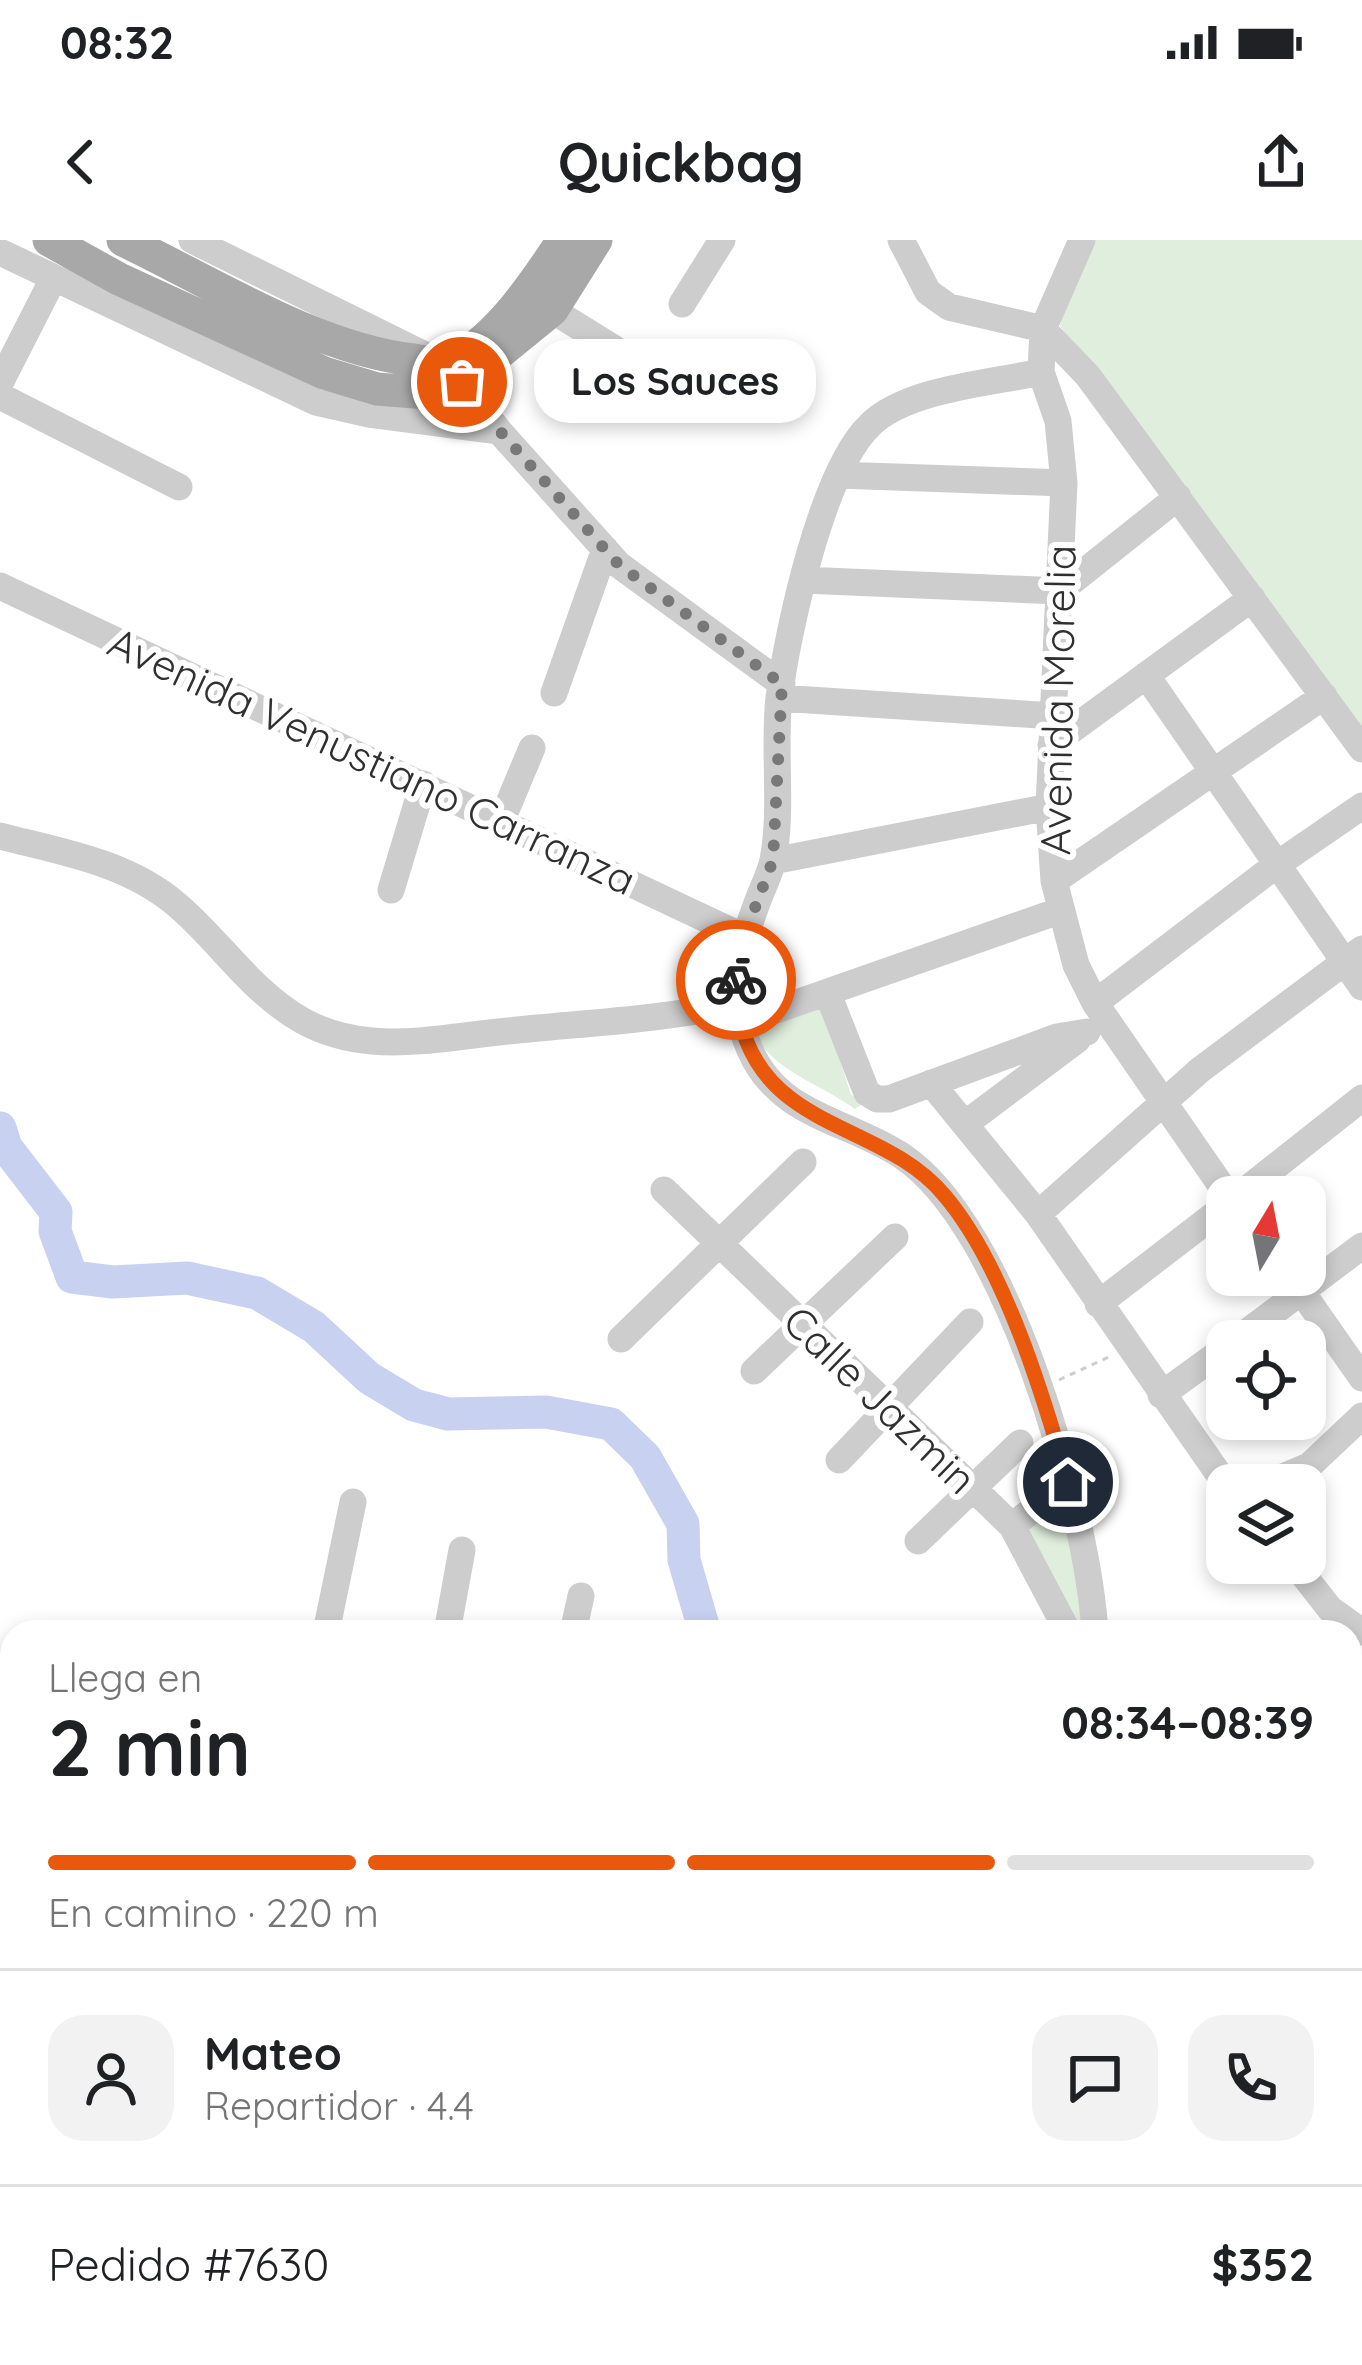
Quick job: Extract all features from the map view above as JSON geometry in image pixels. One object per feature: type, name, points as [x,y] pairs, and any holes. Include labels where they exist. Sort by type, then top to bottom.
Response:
[{"type":"main road","points":[[49,240],[119,279],[324,373],[376,389],[427,393],[552,310],[596,240]]},
{"type":"main road","points":[[123,240],[304,328],[371,355],[451,373]]},
{"type":"main road","points":[[451,373],[465,352],[532,289],[563,240]]},
{"type":"street","points":[[192,240],[451,373],[619,565],[780,691],[1054,716]]},
{"type":"street","points":[[682,304],[722,240]]},
{"type":"street","points":[[901,240],[928,292],[949,308],[1043,329],[1088,376],[1362,749]]},
{"type":"street","points":[[1043,329],[1082,240]]},
{"type":"street","points":[[0,252],[316,402],[369,414],[499,430]]},
{"type":"street","points":[[0,382],[52,279]]},
{"type":"street","points":[[552,310],[647,369]]},
{"type":"street","name":"Avenida Morelia","points":[[1043,329],[1041,372],[1058,422],[1064,483],[1049,807],[1059,911],[1096,1018],[1164,1101],[1215,1176]]},
{"type":"street","points":[[1041,372],[913,399],[886,411],[867,427],[838,475],[803,580],[780,691],[773,860],[744,937],[736,1013],[752,1057],[772,1087],[800,1109],[902,1156],[944,1193],[976,1240],[1041,1388],[1092,1580],[1095,1620]]},
{"type":"street","points":[[0,396],[179,488]]},
{"type":"street","points":[[838,475],[1064,483]]},
{"type":"street","points":[[803,580],[1060,591],[1178,497]]},
{"type":"street","points":[[554,693],[605,549]]},
{"type":"street","name":"Avenida Venustiano Carranza","points":[[0,586],[744,937]]},
{"type":"street","points":[[1051,745],[1252,598]]},
{"type":"street","points":[[1146,675],[1275,866],[1353,956],[1362,987]]},
{"type":"street","points":[[1054,881],[1324,696]]},
{"type":"street","points":[[501,822],[532,748]]},
{"type":"street","points":[[391,890],[423,784]]},
{"type":"street","points":[[965,1124],[1275,866],[1362,806]]},
{"type":"street","points":[[773,860],[1049,807]]},
{"type":"street","points":[[0,836],[134,874],[178,906],[267,999],[333,1034],[374,1041],[736,1013],[828,994],[1059,911]]},
{"type":"street","points":[[1038,1214],[1164,1101],[1353,956]]},
{"type":"street","points":[[828,994],[867,1093],[877,1099],[889,1099],[1057,1037],[1096,1018]]},
{"type":"street","points":[[931,1083],[1038,1214],[1211,1464]]},
{"type":"street","points":[[1262,1176],[1362,1098]]},
{"type":"street","points":[[621,1339],[802,1162]]},
{"type":"street","name":"Calle Jazmin","points":[[664,1190],[1012,1526],[1062,1620]]},
{"type":"street","points":[[1098,1304],[1206,1220]]},
{"type":"street","points":[[754,1371],[895,1237]]},
{"type":"street","points":[[1326,1266],[1362,1246]]},
{"type":"street","points":[[1257,1320],[1282,1296]]},
{"type":"street","points":[[1305,1296],[1362,1378]]},
{"type":"street","points":[[839,1460],[970,1322]]},
{"type":"street","points":[[1161,1395],[1206,1362]]},
{"type":"street","points":[[1316,1464],[1362,1416]]},
{"type":"street","points":[[918,1541],[1020,1443]]},
{"type":"street","points":[[1012,1526],[1068,1482]]},
{"type":"street","points":[[328,1620],[352,1502]]},
{"type":"street","points":[[449,1620],[462,1550]]},
{"type":"street","points":[[1307,1584],[1330,1620]]},
{"type":"street","points":[[576,1620],[581,1596]]},
{"type":"path","points":[[1041,1388],[1130,1347]]},
{"type":"green space","points":[[1096,240],[1362,240],[1362,746],[1060,326],[1074,265]]},
{"type":"green space","points":[[823,1007],[851,1095],[866,1101],[855,1109],[781,1064],[750,1025]]},
{"type":"green space","points":[[1061,1495],[1084,1620],[1069,1620],[1020,1524]]},
{"type":"waterway","points":[[0,1128],[6,1147],[56,1212],[55,1231],[72,1277],[113,1282],[187,1278],[257,1293],[314,1327],[369,1378],[414,1405],[448,1414],[546,1412],[611,1424],[645,1457],[683,1524],[684,1560],[702,1620]]},
{"type":"way so far","points":[[462,382],[619,565],[782,684],[773,860],[744,937],[736,980]]},
{"type":"place","name":"Los Sauces","points":[[462,382]]},
{"type":"route","points":[[736,980],[734,1004],[739,1023],[752,1057],[772,1087],[800,1109],[902,1156],[944,1193],[976,1240],[1041,1388],[1068,1482]]}]
